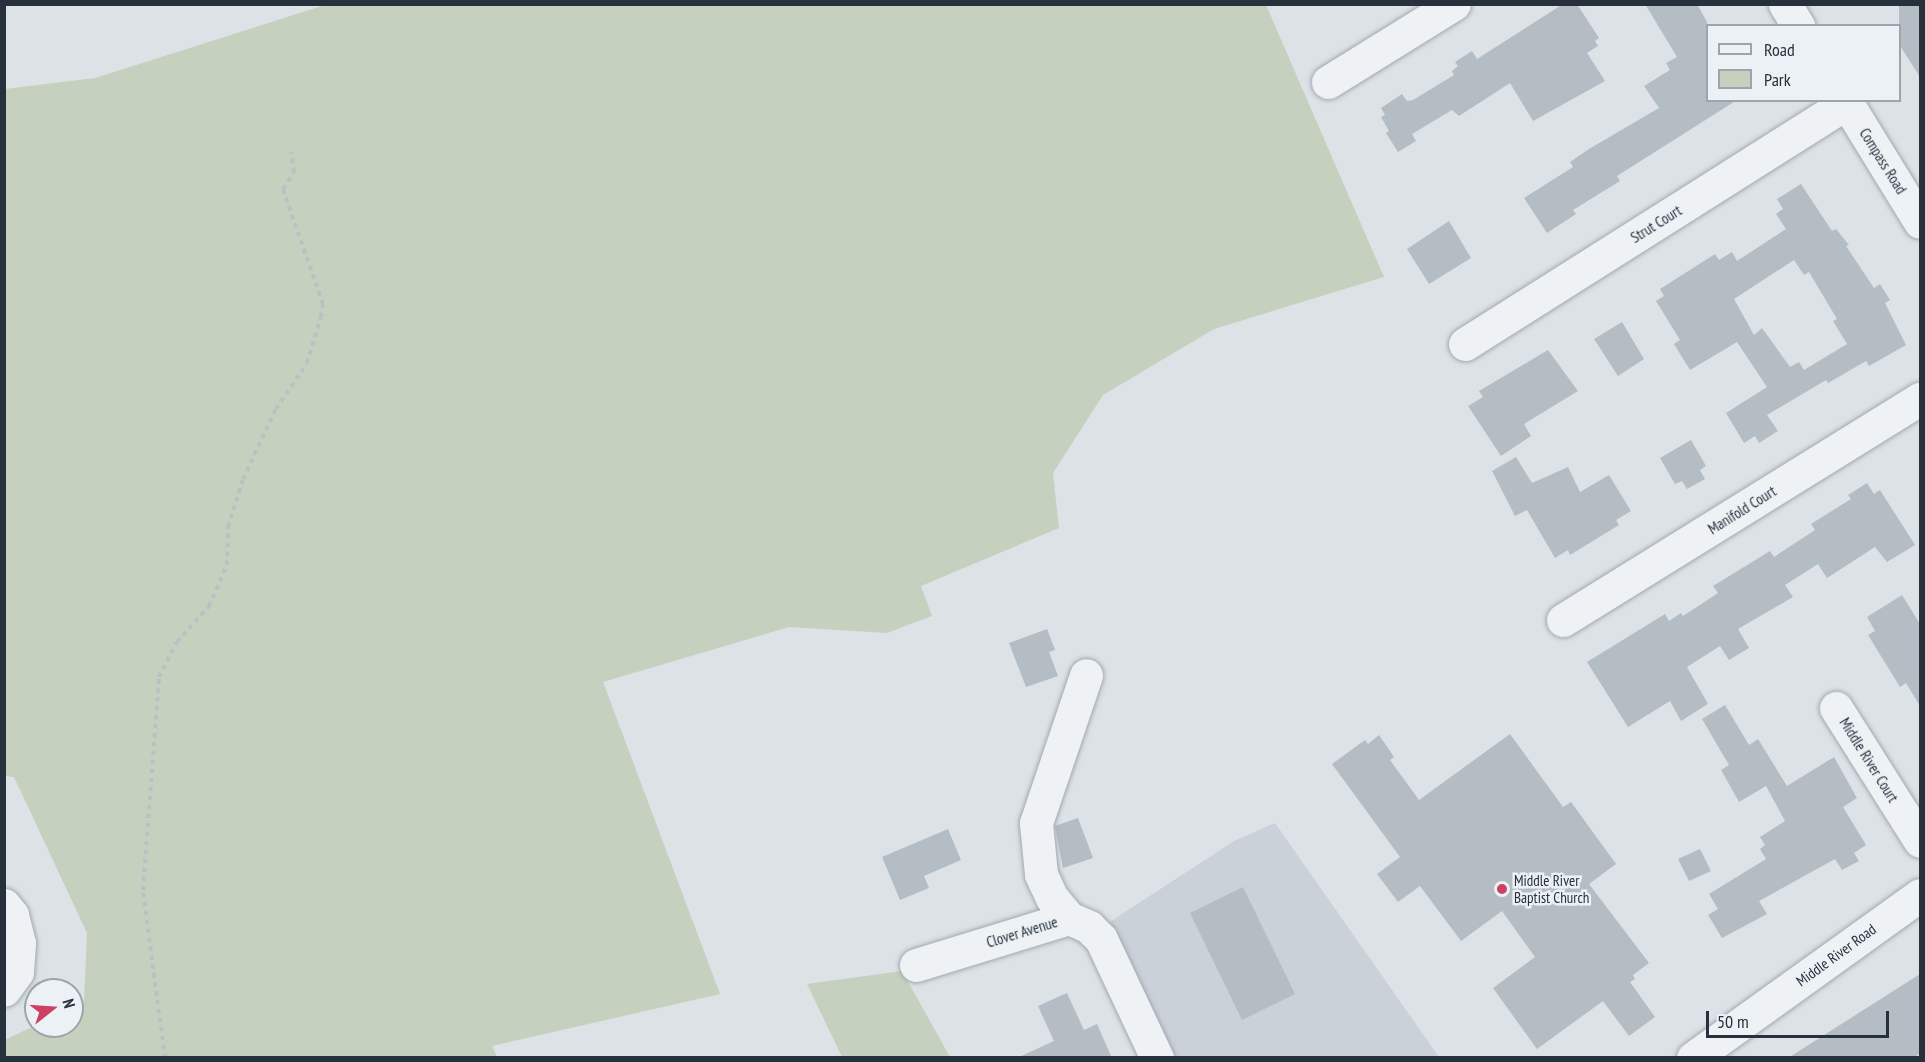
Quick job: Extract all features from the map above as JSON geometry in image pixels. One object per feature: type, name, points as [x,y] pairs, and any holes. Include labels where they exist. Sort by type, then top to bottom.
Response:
[{"type":"street","points":[[1328,82],[1454,4]]},
{"type":"street","points":[[1785,4],[1797,24]]},
{"type":"street","name":"Compass Road","points":[[1846,102],[1920,222]]},
{"type":"street","name":"Strut Court","points":[[1465,344],[1846,102]]},
{"type":"street","name":"Manifold Court","points":[[1563,620],[1920,399]]},
{"type":"street","points":[[1069,918],[1052,898],[1041,874],[1036,823],[1086,675]]},
{"type":"street","name":"Middle River Court","points":[[1836,708],[1920,841]]},
{"type":"street","name":"Middle River Road","points":[[1693,1058],[1920,895]]},
{"type":"street","points":[[4,906],[12,915],[19,943],[17,972],[4,990]]},
{"type":"street","name":"Clover Avenue","points":[[916,965],[1069,918],[1089,927],[1101,939],[1158,1058]]},
{"type":"path","points":[[165,1058],[143,890],[159,677],[177,642],[209,606],[227,565],[228,527],[243,479],[276,409],[307,363],[321,318],[323,304],[283,189],[294,172],[291,152]]},
{"type":"shaded area","points":[[1275,823],[1439,1057],[1162,1057],[1099,929],[1234,841]]},
{"type":"green space","points":[[325,5],[1266,5],[1384,277],[1214,329],[1103,395],[1053,473],[1059,528],[921,586],[932,616],[887,633],[789,627],[603,682],[720,994],[492,1046],[497,1057],[5,1057],[5,1040],[24,1031],[24,1038],[84,1038],[87,933],[14,777],[5,776],[5,89],[95,78]]},
{"type":"green space","points":[[902,971],[950,1057],[842,1057],[807,984]]},
{"type":"building","points":[[1563,4],[1577,4],[1599,38],[1595,41],[1598,46],[1587,53],[1605,81],[1533,121],[1510,83],[1459,116],[1452,110],[1412,134],[1416,141],[1398,152],[1386,133],[1389,131],[1381,117],[1385,115],[1381,108],[1402,94],[1407,101],[1413,100],[1454,75],[1452,71],[1458,66],[1455,62],[1472,51],[1477,59]]},
{"type":"building","points":[[1645,4],[1697,4],[1707,22],[1706,102],[1734,102],[1617,176],[1620,181],[1573,210],[1576,214],[1547,233],[1524,198],[1573,167],[1570,162],[1589,149],[1659,108],[1644,86],[1670,70],[1666,63],[1677,57]]},
{"type":"building","points":[[1899,4],[1920,4],[1920,77],[1901,47],[1901,24],[1899,24]]},
{"type":"building","points":[[1801,184],[1832,231],[1836,229],[1849,245],[1846,246],[1874,288],[1880,284],[1890,300],[1885,303],[1906,345],[1869,366],[1866,361],[1828,383],[1826,380],[1767,415],[1778,431],[1759,443],[1755,436],[1744,443],[1726,413],[1767,387],[1737,342],[1690,370],[1674,344],[1680,340],[1656,301],[1664,296],[1660,289],[1715,254],[1719,260],[1732,252],[1737,261],[1786,229],[1776,214],[1783,209],[1777,199]],"holes":[[[1794,260],[1804,275],[1809,272],[1837,319],[1833,321],[1847,344],[1804,370],[1799,362],[1790,367],[1762,328],[1754,335],[1734,299]]]},
{"type":"building","points":[[1449,221],[1471,258],[1429,284],[1407,249]]},
{"type":"building","points":[[1622,322],[1644,359],[1618,376],[1594,339]]},
{"type":"building","points":[[1548,350],[1578,391],[1524,424],[1531,436],[1501,456],[1468,406],[1483,397],[1479,391]]},
{"type":"building","points":[[1691,440],[1706,466],[1700,470],[1705,479],[1687,489],[1682,481],[1675,484],[1660,458]]},
{"type":"building","points":[[1516,457],[1532,483],[1568,467],[1580,492],[1609,475],[1631,511],[1616,520],[1619,525],[1570,555],[1568,550],[1555,558],[1527,510],[1515,516],[1492,471]]},
{"type":"building","points":[[1867,483],[1874,494],[1880,490],[1915,545],[1887,562],[1875,547],[1827,578],[1818,564],[1785,585],[1793,597],[1738,629],[1749,648],[1729,660],[1720,646],[1687,667],[1708,704],[1681,721],[1670,701],[1628,727],[1587,662],[1665,614],[1669,621],[1681,613],[1683,616],[1718,593],[1713,586],[1770,551],[1774,557],[1815,530],[1811,524],[1851,499],[1848,495]]},
{"type":"building","points":[[1902,595],[1920,624],[1920,706],[1906,683],[1900,687],[1868,635],[1875,631],[1867,617]]},
{"type":"building","points":[[1047,629],[1055,650],[1049,652],[1058,676],[1026,687],[1009,643]]},
{"type":"building","points":[[1725,705],[1749,745],[1758,739],[1787,786],[1834,757],[1857,798],[1843,807],[1866,845],[1854,853],[1859,861],[1842,870],[1835,859],[1759,901],[1767,914],[1722,938],[1708,915],[1718,909],[1709,894],[1766,859],[1760,849],[1765,845],[1760,837],[1785,821],[1766,786],[1739,802],[1721,770],[1729,765],[1702,719]]},
{"type":"building","name":"Middle River Baptist Church","points":[[1510,734],[1563,807],[1571,802],[1616,864],[1589,884],[1649,963],[1633,975],[1635,979],[1630,982],[1655,1017],[1629,1036],[1603,1001],[1537,1049],[1493,988],[1535,957],[1502,911],[1461,941],[1420,886],[1398,902],[1377,874],[1400,857],[1332,764],[1365,740],[1368,744],[1379,735],[1394,757],[1390,760],[1419,800]]},
{"type":"building","points":[[1078,818],[1093,858],[1063,868],[1055,826]]},
{"type":"building","points":[[948,829],[961,860],[924,876],[929,888],[900,900],[882,857]]},
{"type":"building","points":[[1700,849],[1711,871],[1689,881],[1678,859]]},
{"type":"building","points":[[1243,887],[1295,994],[1242,1020],[1190,913]]},
{"type":"building","points":[[1920,974],[1920,1053],[1914,1058],[1788,1058]]},
{"type":"building","points":[[1067,993],[1084,1030],[1097,1024],[1112,1058],[1017,1058],[1054,1041],[1038,1006]]},
{"type":"place","name":"Middle River Baptist Church","points":[[1502,889]]}]
